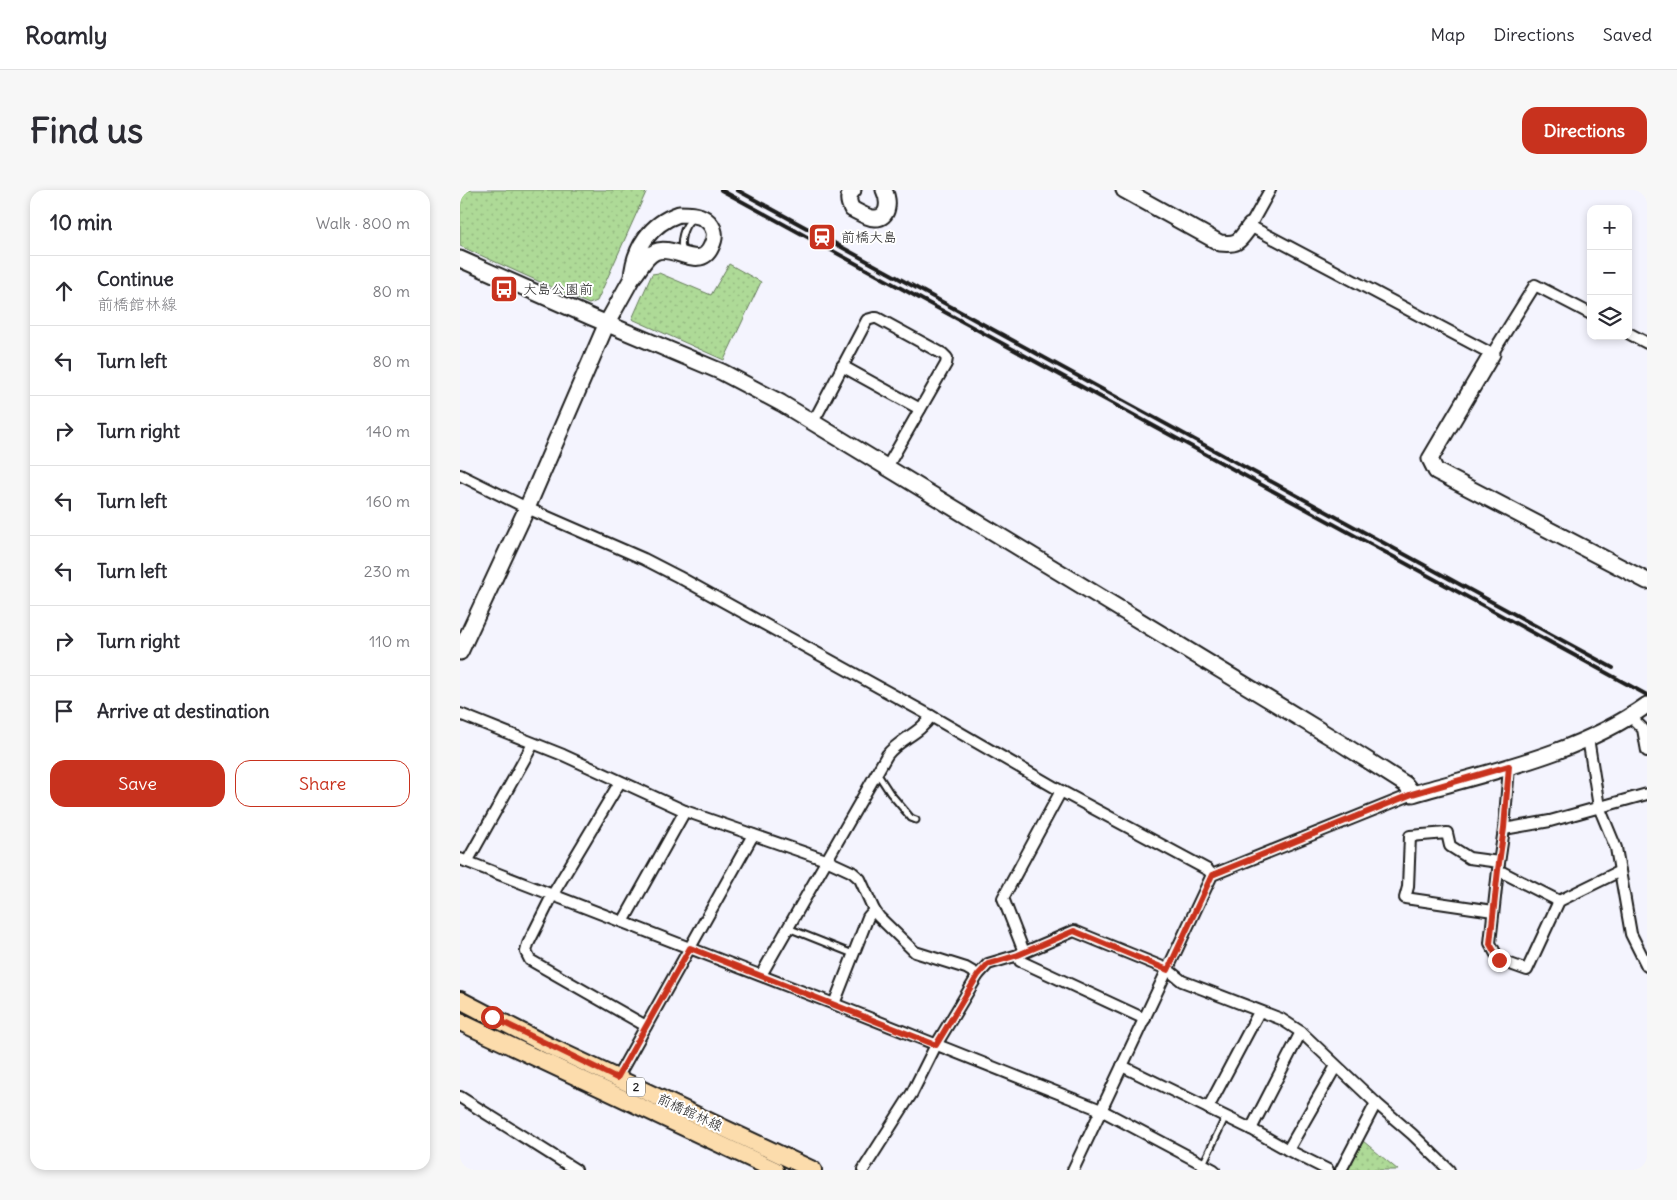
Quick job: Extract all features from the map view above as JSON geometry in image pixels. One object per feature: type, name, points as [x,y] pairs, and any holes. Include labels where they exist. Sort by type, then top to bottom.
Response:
[{"type":"main road","name":"前橋館林線","points":[[460,1000],[617,1078],[813,1170]]},
{"type":"main road","name":"前橋館林線","points":[[460,1022],[766,1168]]},
{"type":"street","points":[[853,190],[849,196],[852,209],[871,218],[876,218],[882,216],[888,205],[884,190]]},
{"type":"street","points":[[1124,190],[1220,243],[1232,244],[1240,240],[1250,226],[1270,190]]},
{"type":"street","points":[[460,652],[608,323],[632,278],[646,259],[654,252],[666,250],[694,258],[704,256],[708,253],[714,239],[712,226],[705,219],[696,216],[679,214],[666,218],[655,226],[644,240],[633,267],[632,278]]},
{"type":"street","points":[[1250,226],[1492,354]]},
{"type":"street","points":[[460,259],[722,372],[782,403],[1339,742],[1405,784],[1412,794]]},
{"type":"street","points":[[1587,312],[1535,285],[1430,459],[1436,471],[1647,582]]},
{"type":"street","points":[[812,421],[865,323],[874,318],[943,354],[947,358],[946,364],[887,467]]},
{"type":"street","points":[[1632,335],[1647,343]]},
{"type":"street","points":[[842,366],[920,409]]},
{"type":"street","points":[[460,475],[526,508],[652,562],[931,716],[1061,791],[1208,870],[1212,875]]},
{"type":"street","points":[[1073,1170],[1212,875],[1412,794],[1533,760],[1588,738],[1630,717],[1647,705]]},
{"type":"street","points":[[460,714],[563,755],[685,811],[826,860],[858,876],[874,910],[915,952],[966,968],[978,975]]},
{"type":"street","points":[[761,975],[889,752],[924,726],[931,716]]},
{"type":"street","points":[[1630,717],[1643,729],[1647,751]]},
{"type":"street","points":[[1588,738],[1599,807],[1616,848],[1631,934],[1647,966]]},
{"type":"street","points":[[533,744],[463,861],[761,975],[1101,1110],[1214,1170]]},
{"type":"street","points":[[1509,766],[1504,828],[1490,944],[1499,960],[1527,970],[1558,901],[1620,871]]},
{"type":"street","points":[[620,782],[553,894],[528,944],[526,952],[530,960],[646,1026]]},
{"type":"street","points":[[1061,791],[1003,898],[1021,954],[1020,961],[1145,1019]]},
{"type":"street","points":[[1504,828],[1550,821],[1647,794]]},
{"type":"street","points":[[623,922],[685,811]]},
{"type":"street","points":[[1493,911],[1405,898],[1408,886],[1410,836],[1447,833],[1450,846],[1469,858],[1499,866],[1558,901]]},
{"type":"street","points":[[617,1078],[753,835]]},
{"type":"street","points":[[834,1004],[868,917],[874,910]]},
{"type":"street","points":[[863,1170],[912,1092],[936,1045],[978,975],[988,964],[1021,954],[1074,931],[1168,970],[1182,980],[1259,1012],[1281,1019],[1301,1032],[1449,1170]]},
{"type":"street","points":[[1208,1108],[1259,1012]]},
{"type":"street","points":[[1251,1129],[1301,1032]]},
{"type":"street","points":[[1122,1066],[1225,1118],[1251,1129],[1328,1170]]},
{"type":"street","points":[[1288,1150],[1336,1066]]},
{"type":"street","points":[[460,1097],[576,1170]]},
{"type":"street","points":[[1341,1170],[1376,1103]]},
{"type":"lane","points":[[686,256],[682,250],[682,236],[687,222],[696,216]]},
{"type":"lane","points":[[877,773],[890,793],[911,818],[916,820]]},
{"type":"lane","points":[[788,928],[854,954]]},
{"type":"lane","points":[[1203,1164],[1225,1118]]},
{"type":"green space","points":[[460,190],[647,190],[597,301],[589,304],[460,246]]},
{"type":"green space","points":[[729,264],[761,282],[724,360],[632,319],[652,274],[659,273],[711,295]]},
{"type":"green space","points":[[1363,1141],[1398,1170],[1348,1170]]},
{"type":"railway","points":[[721,190],[1647,695]]},
{"type":"railway","points":[[737,190],[1613,668]]},
{"type":"place","name":"前橋大島","points":[[822,237]]},
{"type":"place","name":"大島公園前","points":[[504,289]]},
{"type":"route","points":[[492,1017],[617,1078],[690,948],[936,1045],[978,975],[988,964],[1018,955],[1074,931],[1168,970],[1212,875],[1412,794],[1509,766],[1504,828],[1490,944],[1499,960]]}]
